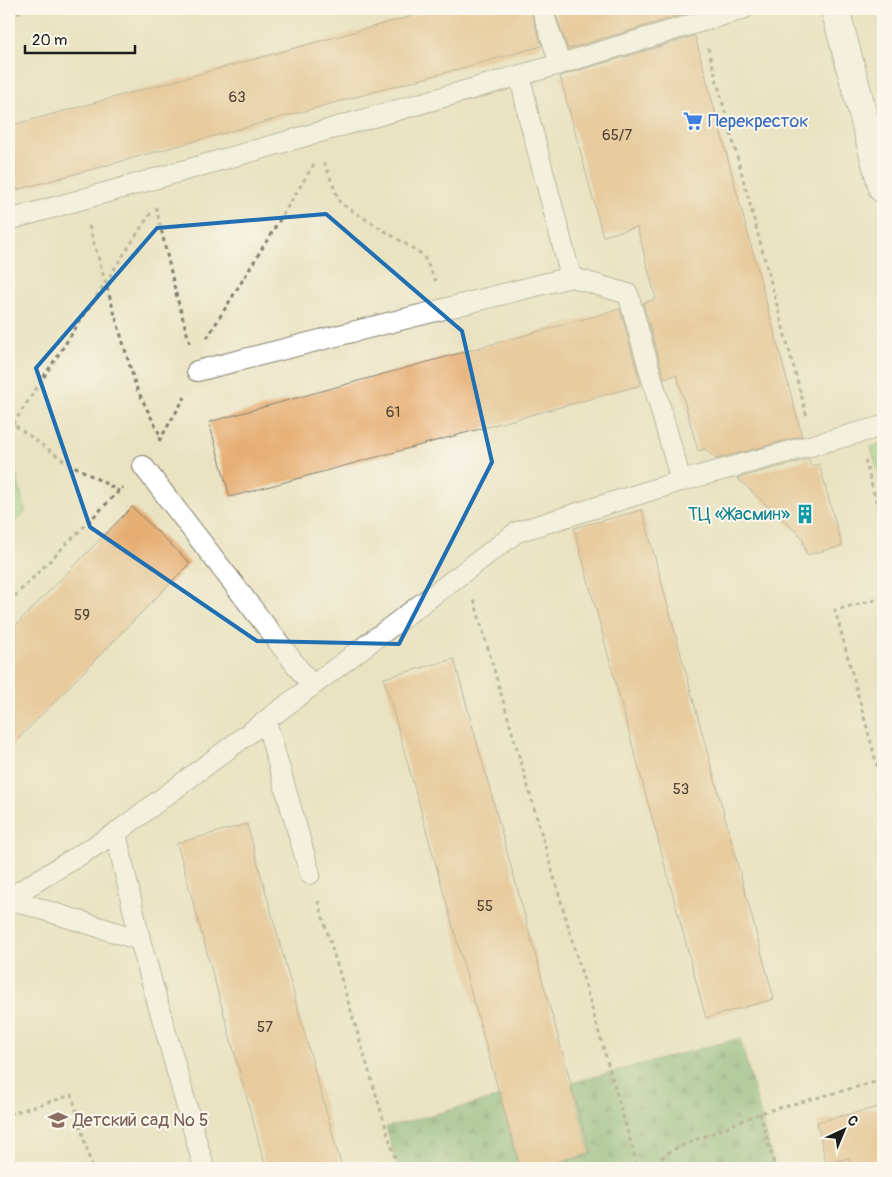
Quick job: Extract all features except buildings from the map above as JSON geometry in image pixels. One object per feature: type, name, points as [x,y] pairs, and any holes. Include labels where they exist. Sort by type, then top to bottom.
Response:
[{"type":"main road","points":[[835,9],[881,174]]},
{"type":"lane","points":[[542,9],[560,64]]},
{"type":"lane","points":[[9,220],[560,64],[743,9]]},
{"type":"lane","points":[[520,75],[528,118],[571,277]]},
{"type":"lane","points":[[197,372],[571,277],[628,294],[681,481]]},
{"type":"lane","points":[[9,898],[116,833],[517,532],[681,481],[815,447],[883,426]]},
{"type":"lane","points":[[143,466],[312,686]]},
{"type":"lane","points":[[266,721],[310,874]]},
{"type":"lane","points":[[116,833],[140,940],[204,1168]]},
{"type":"lane","points":[[9,889],[30,885]]},
{"type":"lane","points":[[9,898],[140,940]]},
{"type":"path","points":[[9,15],[31,9]]},
{"type":"path","points":[[701,21],[815,447]]},
{"type":"path","points":[[313,133],[340,203],[423,255],[450,308]]},
{"type":"path","points":[[9,602],[143,466],[174,418],[197,372],[204,343],[321,154]]},
{"type":"path","points":[[80,199],[136,387],[162,438]]},
{"type":"path","points":[[13,424],[156,206],[176,294],[197,372]]},
{"type":"path","points":[[9,397],[13,424]]},
{"type":"path","points":[[9,421],[63,460],[119,491]]},
{"type":"path","points":[[858,433],[883,527]]},
{"type":"path","points":[[466,570],[638,1168]]},
{"type":"path","points":[[883,598],[835,610],[883,787]]},
{"type":"path","points":[[310,874],[398,1168]]},
{"type":"path","points":[[648,1168],[672,1150],[760,1113],[883,1080]]},
{"type":"path","points":[[9,1114],[72,1095],[92,1168]]},
{"type":"path","points":[[760,1113],[775,1168]]},
{"type":"highlighted area","points":[[326,214],[462,331],[492,462],[399,644],[257,641],[90,527],[36,368],[157,228]]},
{"type":"green space","points":[[883,442],[883,490],[871,447]]},
{"type":"green space","points":[[9,462],[13,462],[26,512],[9,527]]},
{"type":"green space","points":[[740,1038],[775,1168],[535,1168],[590,1153],[571,1083]]},
{"type":"green space","points":[[500,1097],[520,1168],[398,1168],[386,1127]]},
{"type":"place","name":"Перекресток","points":[[693,121]]},
{"type":"place","name":"ТЦ «Жасмин»","points":[[805,514]]},
{"type":"place","name":"Детский сад № 5","points":[[58,1120]]}]
